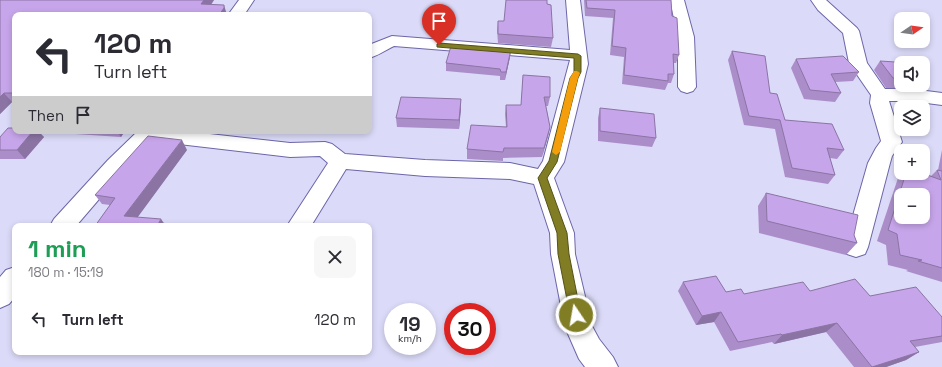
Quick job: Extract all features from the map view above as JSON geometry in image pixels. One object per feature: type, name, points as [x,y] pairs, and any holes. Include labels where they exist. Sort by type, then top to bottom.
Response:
[{"type":"street","points":[[238,12],[247,0]]},
{"type":"street","points":[[543,178],[553,162],[574,78],[578,72],[577,31],[573,0]]},
{"type":"street","points":[[677,0],[686,37],[687,87]]},
{"type":"street","points":[[818,0],[823,7],[851,30],[858,62],[880,96],[879,102],[892,142],[883,153],[879,163],[856,247]]},
{"type":"street","points":[[372,50],[392,41],[578,56]]},
{"type":"street","points":[[880,96],[911,95],[942,99]]},
{"type":"street","points":[[65,223],[116,165],[146,134]]},
{"type":"street","points":[[164,134],[290,150],[329,147],[425,168],[510,171],[543,178]]},
{"type":"street","points":[[300,223],[329,147]]},
{"type":"street","points":[[543,178],[562,233],[563,254],[579,327],[589,349],[602,367]]},
{"type":"street","points":[[0,296],[12,282]]},
{"type":"building","points":[[0,0],[204,0],[201,4],[224,5],[221,12],[12,12],[12,93],[4,93],[0,97]]},
{"type":"building","points":[[506,0],[547,0],[547,4],[551,5],[553,38],[498,34],[498,21],[504,21]]},
{"type":"building","points":[[586,0],[671,0],[672,16],[677,18],[679,55],[673,54],[674,74],[668,74],[668,81],[624,75],[626,48],[612,46],[615,10],[587,8]]},
{"type":"building","points":[[451,46],[499,51],[499,48],[511,49],[506,72],[501,72],[500,69],[446,63]]},
{"type":"building","points":[[732,51],[765,56],[770,93],[777,94],[785,120],[832,124],[844,150],[827,148],[835,175],[792,168],[780,120],[749,116]]},
{"type":"building","points":[[843,56],[859,72],[831,74],[841,93],[810,90],[796,59]]},
{"type":"building","points":[[880,61],[894,62],[893,78]]},
{"type":"building","points":[[523,75],[550,77],[550,97],[544,97],[550,127],[544,148],[504,148],[503,152],[467,149],[471,125],[507,127],[506,105],[521,105]]},
{"type":"building","points":[[401,97],[461,99],[459,120],[396,118]]},
{"type":"building","points":[[600,108],[654,114],[656,138],[600,131]]},
{"type":"building","points":[[8,128],[12,128],[12,134],[30,134],[17,150],[0,150],[0,137]]},
{"type":"building","points":[[148,136],[182,140],[124,216],[161,219],[159,223],[97,223],[115,198],[95,195]]},
{"type":"building","points":[[937,170],[942,171],[942,268],[918,261],[922,260],[900,255],[897,234],[888,230],[894,211],[894,224],[930,224],[930,188],[901,188],[904,180],[930,180],[930,176],[941,180]]},
{"type":"building","points":[[766,193],[858,215],[854,235],[857,243],[767,221]]},
{"type":"building","points":[[716,276],[726,292],[741,289],[744,294],[803,282],[810,291],[855,279],[870,296],[916,287],[942,317],[942,336],[910,341],[919,352],[872,367],[837,323],[782,335],[738,342],[721,312],[702,316],[683,282]]},
{"type":"slow traffic","points":[[556,152],[574,78],[577,73]]},
{"type":"route","points":[[439,45],[578,56],[578,72],[574,78],[560,138],[553,162],[543,178],[562,233],[563,254],[570,282],[572,303],[576,315]]}]
